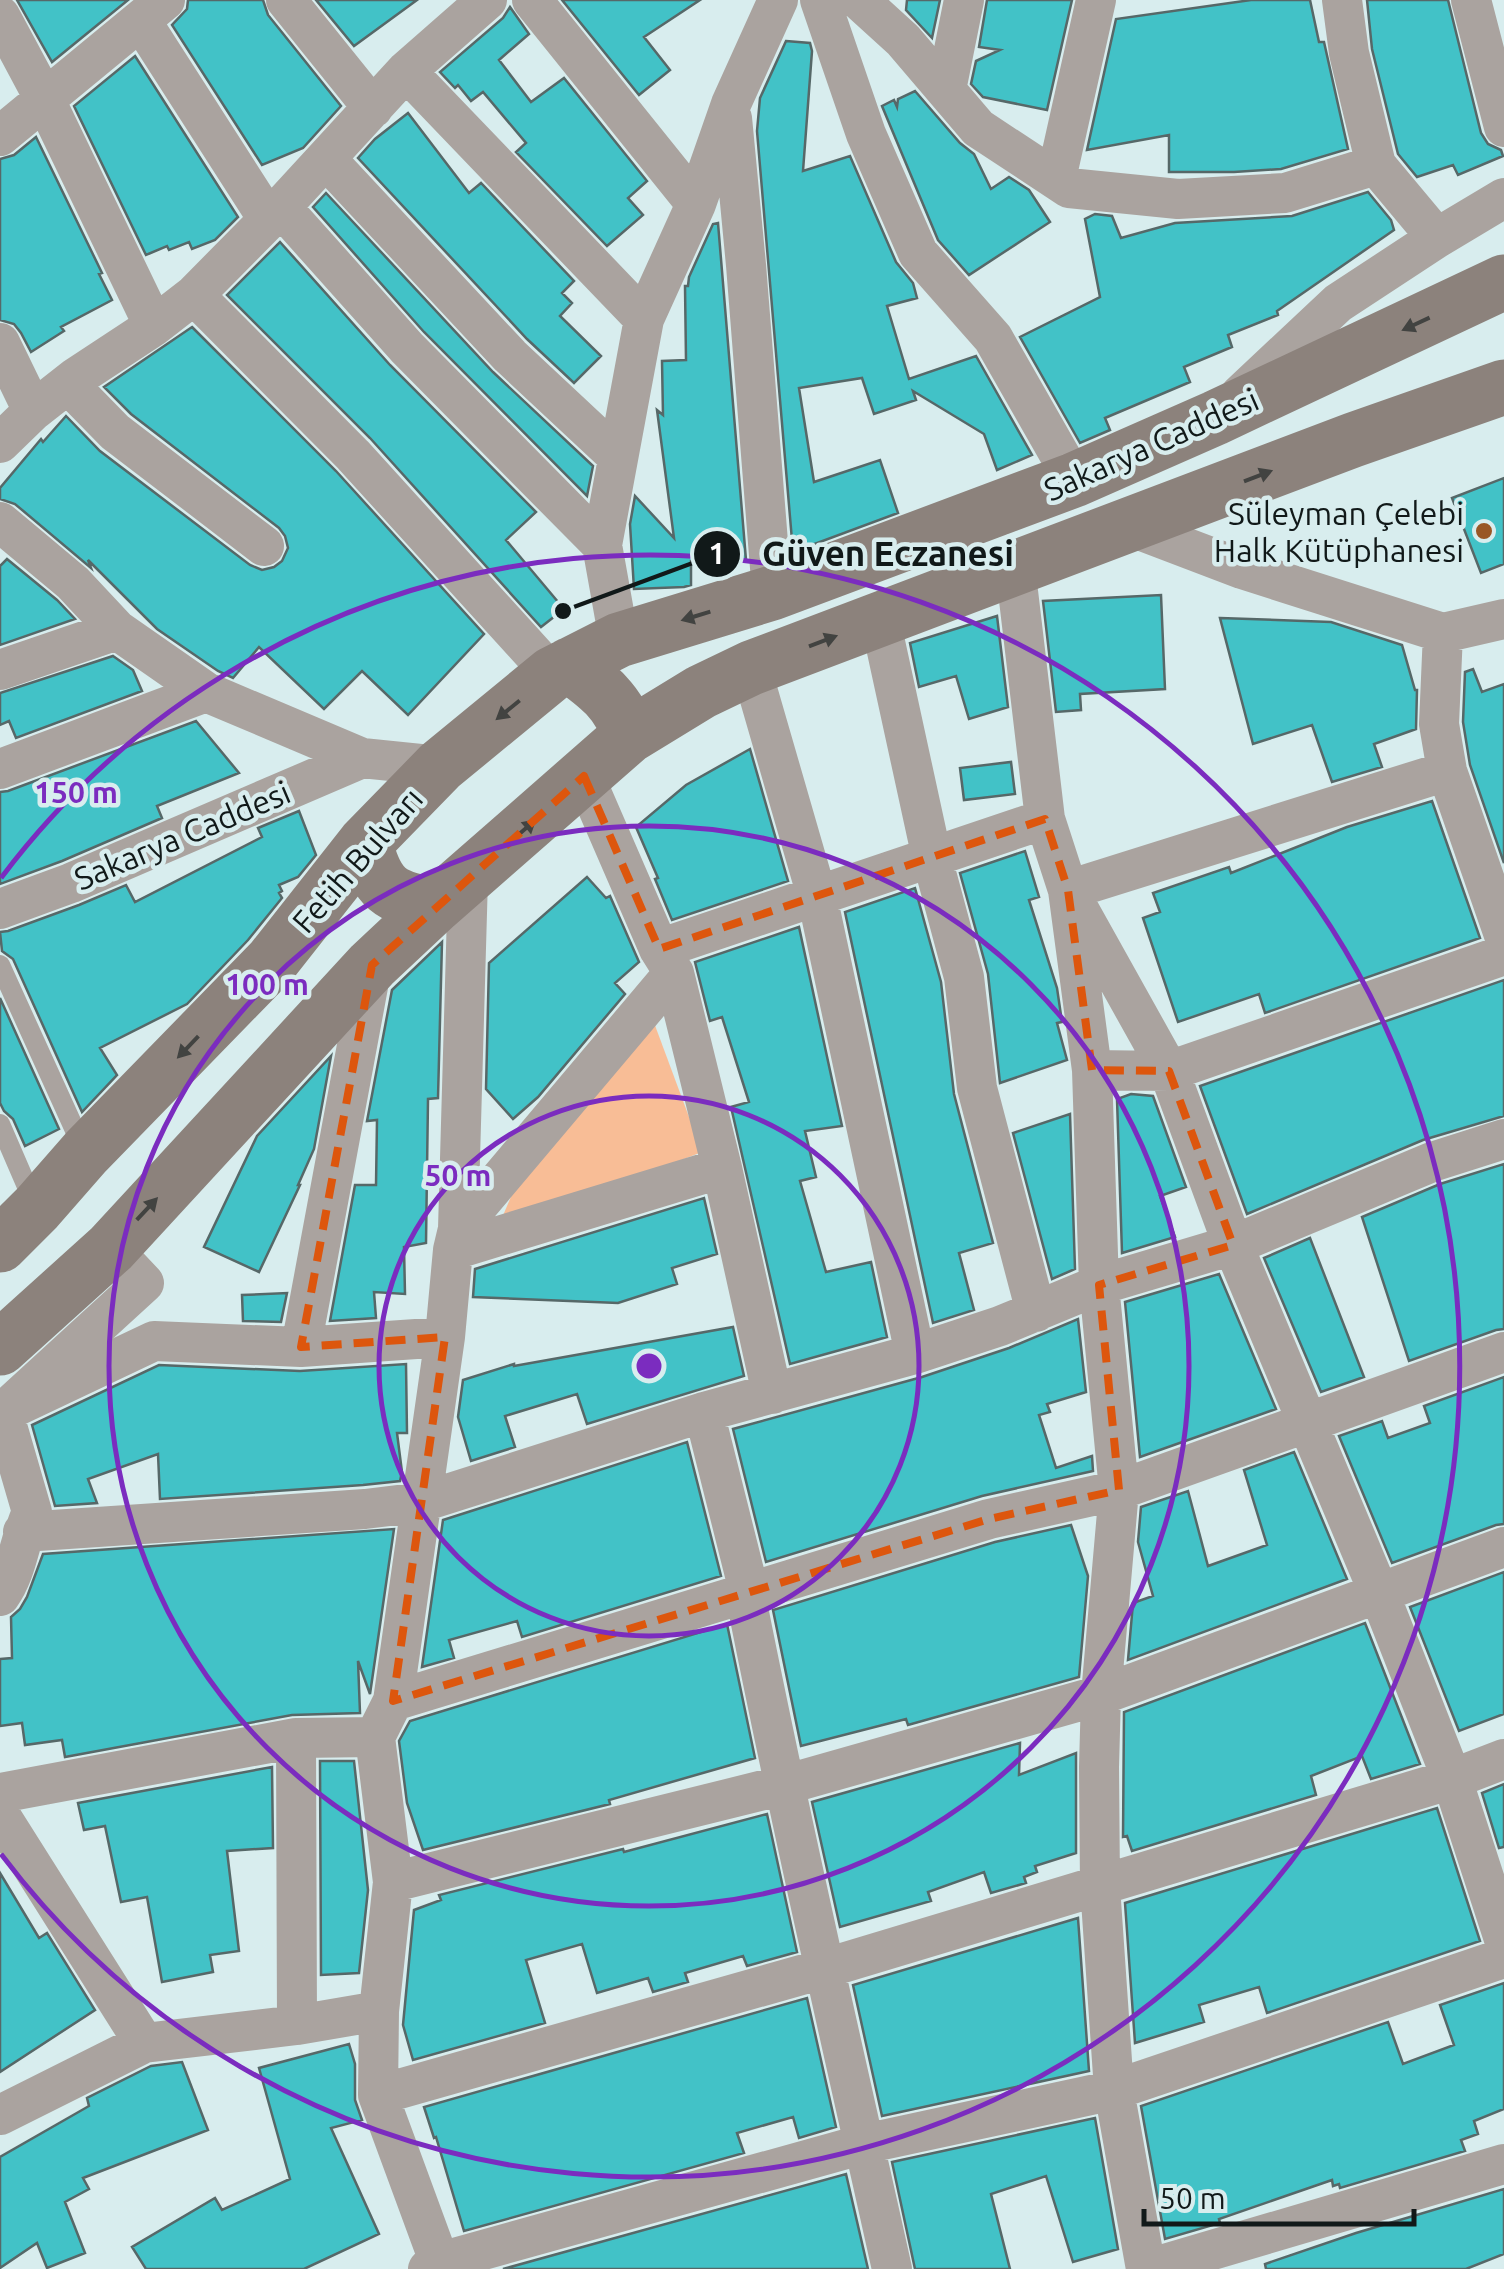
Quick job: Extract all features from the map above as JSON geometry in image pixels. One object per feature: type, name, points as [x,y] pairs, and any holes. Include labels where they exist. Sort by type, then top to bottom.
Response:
[{"type":"main road","name":"Sakarya Caddesi","points":[[619,640],[772,593],[1074,480],[1504,282]]},
{"type":"main road","name":"Sakarya Caddesi","points":[[584,776],[630,736],[701,692],[751,668],[1352,440],[1504,387]]},
{"type":"main road","name":"Fetih Bulvarı","points":[[18,1227],[272,961],[365,843],[440,766],[560,669],[619,640]]},
{"type":"main road","points":[[560,669],[594,683],[624,719],[630,736]]},
{"type":"main road","points":[[0,1348],[111,1248],[372,965],[584,776]]},
{"type":"main road","points":[[365,843],[373,873],[386,888],[406,900],[452,892]]},
{"type":"street","points":[[286,0],[373,108]]},
{"type":"street","points":[[0,443],[32,411],[194,294],[326,159],[406,70],[487,0]]},
{"type":"street","points":[[532,0],[696,204]]},
{"type":"street","points":[[619,640],[602,545],[644,319],[696,204],[731,104],[778,0]]},
{"type":"street","points":[[820,0],[866,134],[918,253],[993,338],[1074,480]]},
{"type":"street","points":[[858,0],[903,40],[978,128],[1070,188],[1178,199],[1285,192],[1376,165]]},
{"type":"street","points":[[946,90],[964,0]]},
{"type":"street","points":[[1056,180],[1096,0]]},
{"type":"street","points":[[1342,0],[1348,53],[1376,165],[1437,238]]},
{"type":"street","points":[[1471,0],[1504,127]]},
{"type":"street","points":[[0,136],[153,10],[274,213],[602,545]]},
{"type":"street","points":[[0,16],[154,326]]},
{"type":"street","points":[[406,70],[644,319]]},
{"type":"street","points":[[731,104],[772,593]]},
{"type":"street","points":[[326,159],[510,356],[617,456]]},
{"type":"street","points":[[1215,418],[1338,304],[1504,198]]},
{"type":"street","points":[[194,294],[560,669]]},
{"type":"street","points":[[0,343],[32,411]]},
{"type":"street","points":[[68,384],[115,432],[264,546]]},
{"type":"street","points":[[0,522],[73,583],[117,630],[206,692],[362,758],[440,766]]},
{"type":"street","points":[[1128,526],[1242,569],[1443,633],[1504,619]]},
{"type":"street","points":[[1015,566],[1045,819],[1068,890],[1092,1070],[1099,1284],[1119,1490],[1101,1695],[1100,1886],[1114,2090],[1147,2269],[1504,2164]]},
{"type":"street","points":[[880,619],[932,858],[964,977],[977,1088],[1036,1312]]},
{"type":"street","points":[[0,670],[117,630]]},
{"type":"street","points":[[1443,633],[1439,724],[1447,771],[1504,935]]},
{"type":"street","points":[[751,668],[816,896],[915,1354]]},
{"type":"street","points":[[0,770],[206,692]]},
{"type":"street","name":"Sakarya Caddesi","points":[[0,909],[71,883],[362,758]]},
{"type":"street","points":[[1068,890],[1447,771]]},
{"type":"street","points":[[584,776],[667,961],[722,1168],[772,1394]]},
{"type":"street","points":[[455,1240],[667,961],[816,896],[1045,819]]},
{"type":"street","points":[[1068,890],[1169,1071],[1233,1246],[1452,1779],[1504,1938]]},
{"type":"street","points":[[452,892],[455,1240],[446,1338],[393,1701],[376,1737],[393,1882],[379,2012],[378,2094],[436,2267],[864,2144],[1114,2090],[1504,1958]]},
{"type":"street","points":[[1092,1070],[1169,1071],[1504,955]]},
{"type":"street","points":[[301,1347],[372,965]]},
{"type":"street","points":[[22,1532],[422,1502],[704,1412],[915,1354],[1000,1326],[1099,1284],[1233,1246],[1432,1162],[1504,1139]]},
{"type":"street","points":[[455,1240],[722,1168]]},
{"type":"street","points":[[1,1413],[144,1283],[111,1248]]},
{"type":"street","points":[[1,1413],[154,1341],[301,1347],[446,1338]]},
{"type":"street","points":[[393,1701],[989,1519],[1119,1490],[1504,1352]]},
{"type":"street","points":[[704,1412],[749,1591],[748,1608],[784,1785],[892,2269]]},
{"type":"street","points":[[0,1596],[11,1580],[22,1532],[32,1512],[1,1413]]},
{"type":"street","points":[[393,1882],[784,1785],[1101,1695],[1504,1547]]},
{"type":"street","points":[[0,1793],[296,1738],[376,1737]]},
{"type":"street","points":[[296,1738],[296,2025]]},
{"type":"street","points":[[378,2094],[826,1968],[1452,1779],[1504,1759]]},
{"type":"street","points":[[0,1815],[144,2043]]},
{"type":"street","points":[[0,2116],[144,2043],[379,2012]]},
{"type":"lane","points":[[0,965],[86,1152]]},
{"type":"lane","points":[[0,1124],[18,1227]]},
{"type":"highlighted area","points":[[584,776],[659,949],[1045,819],[1068,890],[1092,1070],[1169,1071],[1233,1245],[1099,1285],[1119,1490],[989,1519],[393,1701],[445,1337],[301,1347],[372,965]]},
{"type":"shaded area","points":[[653,1020],[702,1152],[496,1232],[524,1166]]},
{"type":"building","points":[[17,0],[128,0],[52,62]]},
{"type":"building","points":[[188,0],[263,0],[268,15],[341,106],[303,148],[262,165],[172,25],[187,9]]},
{"type":"building","points":[[316,0],[417,0],[354,46]]},
{"type":"building","points":[[562,0],[700,0],[644,37],[670,70],[639,95]]},
{"type":"building","points":[[907,0],[940,0],[932,38],[906,10]]},
{"type":"building","points":[[987,0],[1072,0],[1047,110],[983,97],[971,84],[976,61],[1000,50],[979,47]]},
{"type":"building","points":[[1251,0],[1310,0],[1319,42],[1324,42],[1348,149],[1281,169],[1234,172],[1169,172],[1169,135],[1087,150],[1116,19]]},
{"type":"building","points":[[1367,0],[1448,0],[1481,133],[1503,156],[1458,175],[1453,165],[1417,177],[1398,154],[1372,49]]},
{"type":"building","points":[[510,7],[529,34],[499,60],[531,102],[564,78],[647,181],[628,198],[643,215],[607,246],[516,152],[526,143],[483,92],[471,101],[440,72],[503,18]]},
{"type":"building","points":[[786,41],[810,43],[812,51],[803,171],[850,156],[896,262],[913,283],[917,298],[887,306],[909,379],[976,356],[1032,455],[997,470],[984,434],[913,391],[916,400],[874,414],[862,378],[799,388],[814,482],[880,460],[898,513],[793,552],[757,131],[760,98]]},
{"type":"building","points":[[135,56],[238,217],[215,240],[192,249],[189,242],[146,255],[74,106]]},
{"type":"building","points":[[915,91],[974,154],[991,189],[1009,177],[1029,190],[1050,222],[969,275],[938,240],[882,106],[894,100],[897,107],[898,99]]},
{"type":"building","points":[[408,113],[469,193],[481,183],[574,281],[562,293],[572,303],[560,316],[601,356],[574,383],[527,339],[358,158]]},
{"type":"building","points":[[36,137],[112,300],[61,327],[64,331],[31,352],[14,324],[0,320],[0,159],[14,155]]},
{"type":"building","points":[[1368,192],[1391,220],[1394,230],[1277,311],[1278,315],[1228,335],[1232,347],[1184,367],[1190,382],[1105,418],[1110,430],[1080,443],[1020,337],[1100,297],[1085,219],[1095,214],[1112,216],[1121,238],[1175,223],[1292,216]]},
{"type":"building","points":[[326,193],[493,372],[593,466],[587,496],[424,332],[313,207]]},
{"type":"building","points":[[718,223],[746,560],[691,561],[691,585],[634,589],[630,524],[635,496],[674,538],[657,410],[663,415],[662,361],[686,360],[685,286],[713,224]]},
{"type":"building","points":[[280,242],[390,365],[536,512],[506,540],[564,609],[541,627],[370,438],[227,295]]},
{"type":"building","points":[[192,327],[336,471],[484,634],[408,715],[362,671],[324,709],[259,647],[233,678],[218,671],[157,629],[88,560],[91,568],[15,504],[0,499],[0,488],[66,416],[100,451],[250,565],[262,570],[282,561],[288,548],[279,528],[131,414],[104,387]]},
{"type":"building","name":"Süleyman Çelebi Halk Kütüphanesi","points":[[1504,478],[1504,564],[1481,573],[1452,498]]},
{"type":"building","points":[[7,559],[75,619],[0,645],[0,566]]},
{"type":"building","points":[[1161,595],[1165,689],[1080,694],[1081,710],[1056,712],[1043,601]]},
{"type":"building","points":[[997,616],[1008,707],[969,719],[956,676],[919,687],[910,643]]},
{"type":"building","points":[[1220,618],[1331,622],[1402,645],[1417,690],[1416,729],[1374,744],[1382,767],[1332,782],[1312,725],[1253,744]]},
{"type":"building","points":[[113,656],[133,670],[142,691],[16,738],[9,721],[0,725],[0,693]]},
{"type":"building","points":[[1473,669],[1482,692],[1504,684],[1504,863],[1470,765],[1463,722],[1465,672]]},
{"type":"building","points":[[196,721],[239,773],[157,806],[162,818],[0,884],[0,792]]},
{"type":"building","points":[[750,749],[788,881],[672,920],[636,827],[686,785]]},
{"type":"building","points":[[1011,762],[1015,794],[964,800],[960,768]]},
{"type":"building","points":[[1432,801],[1480,938],[1265,1013],[1259,994],[1178,1022],[1143,918],[1160,912],[1153,893],[1229,867],[1231,873],[1347,827]]},
{"type":"building","points":[[299,811],[316,855],[298,877],[279,885],[282,898],[187,1004],[100,1048],[117,1075],[82,1112],[13,959],[2,951],[0,932],[126,885],[135,902],[262,837],[258,828]]},
{"type":"building","points":[[1025,851],[1039,897],[1029,900],[1057,988],[1062,1022],[1057,1023],[1067,1060],[1000,1083],[988,974],[960,873]]},
{"type":"building","points":[[587,877],[606,898],[610,896],[639,962],[615,983],[625,994],[538,1097],[513,1119],[486,1089],[489,963]]},
{"type":"building","points":[[915,888],[941,982],[954,1094],[993,1243],[959,1253],[974,1310],[933,1323],[845,912]]},
{"type":"building","points":[[799,927],[842,1126],[805,1131],[816,1177],[800,1181],[826,1272],[871,1262],[887,1337],[790,1364],[731,1107],[749,1102],[722,1017],[710,1021],[695,962]]},
{"type":"building","points":[[442,942],[438,1098],[428,1099],[426,1243],[404,1247],[405,1294],[374,1292],[376,1318],[330,1321],[355,1185],[376,1185],[377,1120],[367,1121],[392,990]]},
{"type":"building","points":[[1504,980],[1504,1116],[1423,1140],[1247,1214],[1200,1086]]},
{"type":"building","points":[[0,998],[59,1129],[25,1146],[13,1119],[0,1103]]},
{"type":"building","points":[[331,1056],[314,1149],[259,1272],[204,1247],[257,1136]]},
{"type":"building","points":[[1131,1094],[1153,1096],[1186,1187],[1160,1196],[1175,1237],[1122,1253],[1117,1099]]},
{"type":"building","points":[[1070,1114],[1075,1269],[1052,1279],[1013,1133]]},
{"type":"building","points":[[1504,1164],[1504,1329],[1409,1361],[1362,1217],[1440,1184]]},
{"type":"building","points":[[704,1198],[717,1254],[672,1268],[677,1284],[618,1303],[473,1297],[475,1269]]},
{"type":"building","points":[[1310,1238],[1364,1377],[1321,1392],[1264,1258]]},
{"type":"building","points":[[1219,1274],[1276,1409],[1140,1457],[1125,1302]]},
{"type":"building","points":[[287,1293],[281,1322],[243,1321],[242,1295]]},
{"type":"building","points":[[1078,1319],[1086,1392],[1047,1404],[1050,1412],[1039,1415],[1056,1468],[1092,1456],[1093,1471],[982,1496],[766,1562],[733,1429],[922,1377],[1009,1348]]},
{"type":"building","points":[[733,1327],[744,1376],[587,1424],[577,1394],[505,1416],[515,1447],[471,1461],[458,1417],[463,1380],[514,1364]]},
{"type":"building","points":[[406,1364],[407,1433],[397,1433],[400,1481],[160,1499],[158,1454],[88,1479],[97,1503],[55,1506],[32,1425],[159,1365],[300,1371]]},
{"type":"building","points":[[1504,1377],[1504,1524],[1392,1563],[1339,1436],[1382,1421],[1388,1438],[1430,1423],[1424,1406]]},
{"type":"building","points":[[687,1442],[721,1576],[522,1637],[517,1621],[449,1640],[454,1658],[422,1667],[443,1520]]},
{"type":"building","points":[[1294,1452],[1347,1579],[1128,1660],[1133,1603],[1153,1596],[1138,1542],[1141,1507],[1188,1491],[1208,1566],[1267,1545],[1244,1470]]},
{"type":"building","points":[[1071,1525],[1088,1576],[1079,1677],[908,1725],[906,1719],[801,1746],[773,1610],[995,1542]]},
{"type":"building","points":[[394,1529],[370,1694],[358,1661],[360,1713],[292,1715],[65,1757],[62,1740],[25,1745],[22,1723],[0,1726],[0,1659],[12,1658],[11,1617],[27,1597],[43,1554]]},
{"type":"building","points":[[1504,1572],[1504,1714],[1459,1731],[1410,1607]]},
{"type":"building","points":[[1365,1623],[1420,1764],[1371,1779],[1362,1756],[1311,1776],[1316,1795],[1132,1851],[1127,1836],[1123,1837],[1124,1712]]},
{"type":"building","points":[[727,1624],[755,1758],[609,1800],[610,1804],[423,1850],[407,1803],[399,1741],[410,1721]]},
{"type":"building","points":[[1020,1743],[1019,1775],[1076,1753],[1076,1853],[1035,1866],[1037,1872],[1024,1877],[1026,1883],[991,1893],[984,1872],[928,1892],[931,1901],[840,1927],[812,1802]]},
{"type":"building","points":[[320,1761],[354,1761],[368,1890],[359,1973],[321,1975]]},
{"type":"building","points":[[272,1767],[273,1848],[227,1851],[239,1951],[210,1955],[213,1972],[162,1982],[147,1897],[121,1902],[105,1826],[84,1830],[78,1803]]},
{"type":"building","points":[[1504,1784],[1504,1847],[1499,1848],[1482,1793]]},
{"type":"building","points":[[1437,1808],[1480,1941],[1267,2013],[1259,1987],[1199,2005],[1204,2022],[1135,2043],[1125,1903]]},
{"type":"building","points":[[767,1814],[797,1952],[747,1966],[743,1956],[685,1973],[688,1982],[653,1992],[648,1978],[597,1993],[582,1944],[526,1960],[545,2023],[413,2060],[403,2025],[414,1910],[441,1900],[439,1895]]},
{"type":"building","points":[[0,1873],[39,1938],[47,1933],[95,2010],[0,2072]]},
{"type":"building","points":[[1078,1918],[1089,2071],[882,2116],[853,1985]]},
{"type":"building","points":[[1504,1983],[1504,2109],[1474,2121],[1478,2134],[1461,2140],[1465,2151],[1340,2188],[1339,2184],[1333,2186],[1332,2180],[1219,2219],[1220,2223],[1165,2239],[1141,2106],[1388,2022],[1403,2064],[1454,2045],[1440,2005]]},
{"type":"building","points":[[807,1998],[836,2127],[799,2138],[793,2117],[737,2133],[744,2153],[464,2231],[424,2107]]},
{"type":"building","points":[[349,2044],[355,2064],[355,2100],[362,2120],[331,2128],[379,2234],[304,2269],[146,2269],[132,2247],[215,2198],[222,2210],[290,2179],[259,2068]]},
{"type":"building","points":[[182,2062],[208,2130],[83,2178],[89,2189],[65,2202],[85,2253],[47,2268],[37,2243],[0,2268],[0,2157],[89,2106],[87,2098],[151,2066]]},
{"type":"building","points":[[1095,2118],[1118,2249],[1073,2262],[1046,2176],[991,2194],[1010,2269],[915,2269],[892,2162]]},
{"type":"building","points":[[846,2174],[868,2269],[503,2269]]},
{"type":"building","points":[[1504,2189],[1504,2254],[1466,2269],[1266,2269],[1265,2264],[1356,2233]]},
{"type":"place","name":"Süleyman Çelebi Halk Kütüphanesi","points":[[1484,531]]},
{"type":"place","name":"Güven Eczanesi","points":[[563,611]]}]
